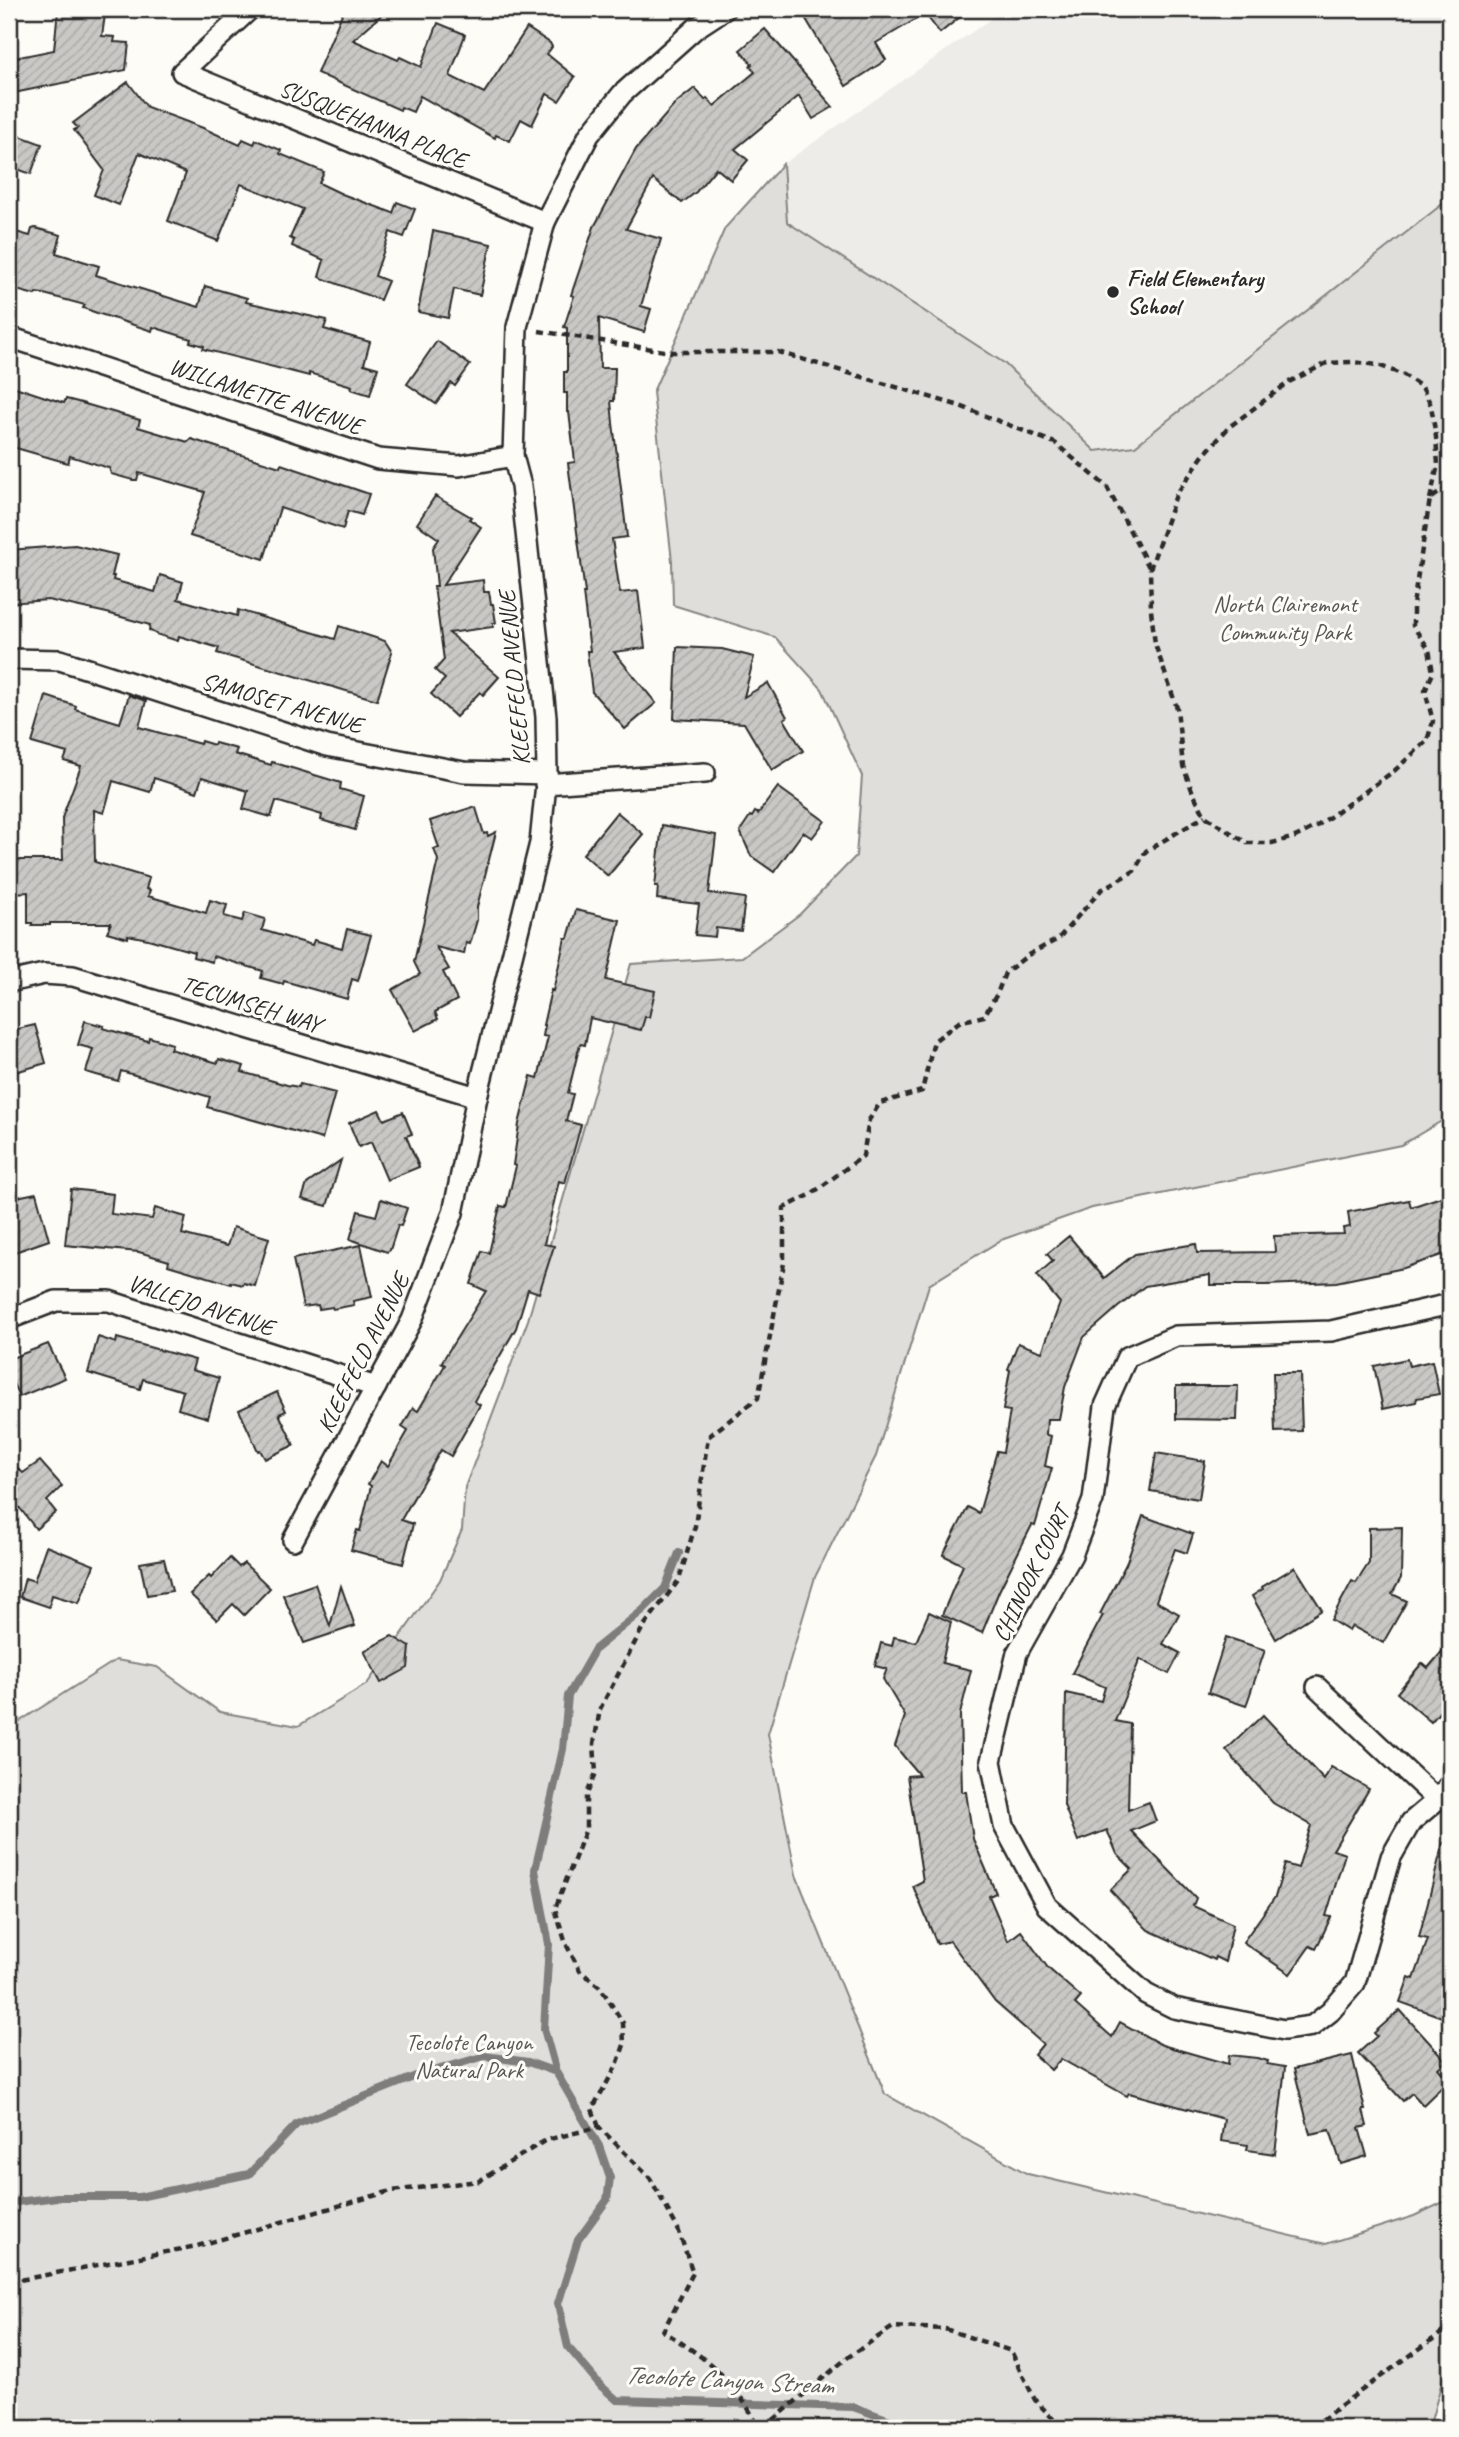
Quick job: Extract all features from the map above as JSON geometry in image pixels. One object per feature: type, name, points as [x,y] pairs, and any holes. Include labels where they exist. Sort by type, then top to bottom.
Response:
[{"type":"street","name":"SUSQUEHANNA PLACE","points":[[250,9],[182,72],[545,222]]},
{"type":"street","name":"KLEEFELD AVENUE","points":[[293,1540],[412,1320],[453,1213],[477,1097],[540,843],[546,779],[546,717],[521,486],[513,456],[517,327],[545,222],[589,135],[622,94],[696,28],[725,9]]},
{"type":"street","name":"WILLAMETTE AVENUE","points":[[9,337],[378,459],[459,466],[513,456]]},
{"type":"street","name":"SAMOSET AVENUE","points":[[9,659],[60,660],[327,746],[464,772],[546,779],[705,773]]},
{"type":"street","name":"TECUMSEH WAY","points":[[9,982],[44,974],[73,976],[477,1097]]},
{"type":"street","name":"VALLEJO AVENUE","points":[[9,1319],[56,1301],[109,1301],[376,1387]]},
{"type":"street","name":"CHINOOK COURT","points":[[1437,1800],[1411,1822],[1391,1857],[1355,1983],[1330,2012],[1312,2026],[1284,2031],[1174,2008],[1146,1994],[1047,1906],[1004,1826],[991,1761],[1017,1653],[1072,1555],[1093,1500],[1105,1406],[1127,1357],[1176,1336],[1331,1331],[1450,1304]]},
{"type":"street","points":[[1317,1687],[1437,1800],[1450,1784]]},
{"type":"path","points":[[517,327],[671,352],[778,352],[960,406],[1055,443],[1107,487],[1150,569]]},
{"type":"path","points":[[1353,362],[1378,365],[1404,375],[1422,387],[1431,405],[1438,465],[1413,606],[1413,626],[1429,649],[1433,673],[1425,691],[1433,721],[1427,741],[1394,771],[1317,825],[1295,837],[1272,843],[1247,843],[1205,816],[1183,765],[1177,708],[1155,644],[1150,569],[1176,495],[1202,457],[1230,427],[1289,382],[1327,363],[1353,362]]},
{"type":"path","points":[[1430,499],[1450,486]]},
{"type":"path","points":[[1062,2428],[1035,2400],[1010,2351],[945,2329],[893,2327],[847,2358],[762,2428],[745,2400],[704,2357],[663,2331],[693,2273],[678,2229],[650,2178],[599,2127],[592,2109],[617,2065],[624,2045],[624,2023],[601,1988],[580,1971],[566,1944],[555,1909],[586,1829],[586,1796],[596,1773],[594,1745],[600,1709],[643,1628],[679,1580],[695,1526],[708,1437],[758,1398],[783,1263],[784,1208],[810,1195],[863,1156],[869,1120],[880,1103],[922,1091],[934,1041],[959,1022],[984,1016],[998,995],[1005,973],[1028,955],[1058,939],[1101,890],[1134,871],[1146,851],[1205,816]]},
{"type":"path","points":[[9,2281],[197,2246],[391,2191],[479,2181],[545,2140],[599,2127]]},
{"type":"path","points":[[1312,2428],[1450,2328]]},
{"type":"shaded area","name":"Field Elementary School","points":[[1005,9],[1450,9],[1450,198],[1135,446],[1095,451],[1004,363],[787,222],[783,164]]},
{"type":"green space","name":"Tecolote Canyon Natural Park","points":[[783,164],[787,222],[1004,363],[1095,451],[1135,446],[1450,198],[1450,1116],[1401,1145],[1092,1208],[1001,1240],[929,1285],[876,1456],[815,1577],[768,1734],[796,1875],[885,2094],[1028,2174],[1326,2244],[1414,2216],[1450,2199],[1450,2353],[1429,2428],[9,2428],[9,1728],[116,1660],[157,1667],[220,1712],[298,1726],[367,1684],[440,1580],[462,1530],[465,1487],[528,1320],[631,964],[742,957],[800,914],[856,856],[862,776],[822,689],[775,637],[673,605],[672,561],[653,392],[725,228]]},
{"type":"building","points":[[344,9],[388,9],[353,40],[421,67],[438,23],[462,33],[465,35],[450,76],[484,93],[527,28],[550,43],[552,47],[547,54],[575,77],[559,101],[547,94],[532,125],[521,119],[510,141],[496,135],[495,138],[420,96],[413,112],[401,107],[400,110],[317,73]]},
{"type":"building","points":[[800,9],[970,9],[940,33],[925,14],[876,43],[886,60],[846,86]]},
{"type":"building","points":[[58,10],[105,15],[102,36],[115,37],[114,42],[129,43],[126,70],[9,94],[9,59],[54,50]]},
{"type":"building","points":[[765,29],[833,107],[813,119],[799,96],[735,149],[748,160],[731,180],[716,168],[696,192],[682,203],[653,179],[626,229],[661,239],[641,306],[651,309],[644,332],[599,318],[600,368],[615,368],[614,401],[611,401],[627,537],[612,539],[620,593],[638,591],[645,648],[614,652],[656,703],[625,729],[592,692],[585,593],[568,463],[575,462],[567,412],[567,393],[564,393],[567,328],[564,327],[574,296],[571,295],[594,227],[636,149],[676,103],[695,88],[714,106],[755,72],[740,50]]},
{"type":"building","points":[[128,82],[147,107],[240,145],[243,139],[254,144],[256,140],[281,150],[280,154],[324,172],[319,183],[342,194],[393,213],[397,202],[415,209],[404,237],[390,232],[375,276],[388,281],[380,300],[319,277],[324,260],[292,246],[294,240],[290,238],[303,209],[241,184],[218,241],[168,221],[186,173],[139,153],[119,205],[94,195],[104,170],[74,130],[78,128],[73,123]]},
{"type":"building","points":[[9,132],[42,144],[31,174],[9,166]]},
{"type":"building","points":[[35,228],[61,235],[56,253],[99,266],[96,275],[199,307],[205,286],[247,298],[246,302],[327,320],[324,329],[370,342],[364,364],[378,368],[370,395],[351,389],[352,386],[309,373],[309,376],[203,349],[204,346],[190,342],[191,339],[153,327],[152,331],[83,308],[85,305],[9,288],[9,230],[30,236]]},
{"type":"building","points":[[433,231],[491,244],[480,295],[454,289],[448,318],[418,312]]},
{"type":"building","points":[[437,341],[470,365],[455,386],[451,383],[436,404],[407,384]]},
{"type":"building","points":[[9,385],[64,403],[66,399],[140,420],[138,427],[188,442],[191,439],[280,467],[281,464],[369,494],[362,515],[348,511],[343,529],[280,508],[264,559],[190,536],[205,492],[139,473],[137,480],[133,480],[111,474],[109,468],[70,456],[68,463],[9,446]]},
{"type":"building","points":[[435,496],[471,517],[469,519],[481,527],[443,585],[483,580],[484,592],[489,592],[493,604],[496,623],[493,623],[493,627],[449,633],[499,677],[483,695],[480,692],[456,717],[431,694],[445,679],[435,670],[444,660],[434,586],[437,586],[433,548],[439,539],[417,524]]},
{"type":"building","points":[[75,545],[117,555],[113,580],[155,592],[160,575],[183,582],[178,599],[237,616],[238,610],[335,639],[339,626],[385,641],[392,652],[377,700],[217,653],[219,648],[179,636],[178,641],[156,634],[149,630],[150,625],[107,613],[48,600],[9,603],[9,550]]},
{"type":"building","points":[[677,647],[722,649],[754,657],[744,697],[768,683],[787,717],[784,719],[803,751],[772,770],[744,723],[674,719]]},
{"type":"building","points":[[129,695],[146,701],[139,727],[200,744],[201,741],[237,749],[235,754],[341,783],[340,789],[364,796],[355,830],[321,820],[322,815],[276,801],[271,817],[243,809],[248,791],[202,777],[197,792],[154,778],[150,792],[113,781],[104,813],[94,810],[95,862],[149,878],[146,889],[150,890],[148,896],[206,913],[210,900],[227,905],[224,916],[242,921],[245,913],[265,919],[262,930],[312,945],[314,940],[342,948],[347,929],[371,935],[358,981],[352,979],[347,999],[284,981],[283,984],[261,978],[263,971],[213,956],[212,962],[193,957],[194,952],[148,939],[128,935],[128,938],[107,932],[111,923],[28,923],[28,892],[14,893],[14,860],[63,860],[62,818],[81,766],[64,761],[67,753],[32,743],[46,696],[76,706],[75,709],[120,723]]},
{"type":"building","points":[[778,787],[825,821],[812,838],[803,832],[774,872],[751,856],[740,831],[750,816],[755,812],[758,814]]},
{"type":"building","points":[[476,808],[484,834],[487,833],[488,836],[496,832],[477,907],[477,920],[464,954],[436,947],[449,969],[443,972],[457,1000],[435,1012],[438,1019],[415,1031],[392,990],[420,974],[414,962],[438,860],[434,849],[439,848],[430,821]]},
{"type":"building","points":[[617,812],[643,834],[608,876],[583,854]]},
{"type":"building","points":[[662,825],[716,835],[709,893],[745,898],[741,931],[716,928],[715,937],[695,935],[699,904],[657,899],[658,886],[655,886]]},
{"type":"building","points":[[576,910],[620,920],[606,980],[655,991],[649,1017],[645,1017],[641,1030],[590,1018],[585,1045],[580,1044],[568,1093],[573,1094],[566,1121],[581,1125],[565,1183],[559,1181],[544,1244],[554,1246],[539,1293],[528,1289],[516,1328],[474,1401],[480,1405],[451,1456],[441,1450],[401,1520],[413,1524],[403,1564],[351,1550],[357,1530],[360,1531],[371,1486],[368,1484],[381,1461],[388,1466],[408,1431],[402,1427],[413,1408],[418,1411],[445,1365],[441,1363],[486,1291],[471,1284],[482,1251],[489,1253],[500,1206],[506,1207],[516,1166],[513,1165],[519,1124],[531,1076],[538,1078],[548,1037],[543,1036],[543,1025],[565,938],[568,938]]},
{"type":"building","points":[[85,1021],[148,1041],[149,1037],[172,1044],[170,1049],[218,1063],[219,1059],[244,1066],[242,1072],[287,1085],[299,1087],[300,1084],[335,1093],[322,1139],[207,1107],[210,1097],[121,1071],[118,1081],[86,1072],[93,1049],[78,1045]]},
{"type":"building","points":[[35,1025],[46,1063],[9,1074],[9,1031]]},
{"type":"building","points":[[379,1110],[384,1120],[403,1112],[412,1134],[406,1136],[419,1167],[387,1180],[371,1142],[359,1147],[349,1123]]},
{"type":"building","points":[[341,1160],[327,1206],[302,1199],[307,1184]]},
{"type":"building","points":[[71,1189],[113,1194],[111,1214],[152,1219],[155,1208],[186,1217],[182,1234],[227,1246],[233,1227],[269,1238],[255,1286],[231,1284],[168,1265],[169,1261],[139,1252],[65,1245]]},
{"type":"building","points":[[36,1193],[49,1240],[9,1254],[9,1213],[15,1211],[12,1198]]},
{"type":"building","points":[[1450,1194],[1450,1252],[1404,1268],[1336,1282],[1267,1285],[1210,1285],[1210,1275],[1145,1286],[1117,1308],[1084,1337],[1065,1387],[1059,1419],[1047,1419],[1046,1435],[1051,1436],[1045,1466],[1052,1468],[1035,1526],[1032,1525],[999,1591],[982,1633],[942,1615],[963,1565],[943,1555],[968,1507],[979,1513],[997,1451],[1003,1452],[1010,1411],[1003,1410],[1010,1370],[1008,1369],[1018,1343],[1042,1352],[1060,1303],[1037,1275],[1053,1261],[1047,1254],[1069,1236],[1104,1278],[1135,1254],[1196,1244],[1197,1253],[1275,1252],[1274,1236],[1344,1234],[1343,1228],[1350,1227],[1348,1212],[1409,1200],[1411,1207]]},
{"type":"building","points":[[381,1199],[407,1208],[387,1252],[350,1239],[358,1211],[376,1216]]},
{"type":"building","points":[[361,1245],[372,1297],[353,1301],[354,1305],[333,1309],[319,1309],[318,1305],[303,1307],[293,1259]]},
{"type":"building","points":[[98,1337],[116,1343],[117,1338],[195,1360],[192,1370],[219,1378],[208,1418],[178,1409],[183,1391],[143,1379],[140,1389],[88,1373]]},
{"type":"building","points":[[48,1344],[65,1378],[19,1397],[9,1374],[9,1359]]},
{"type":"building","points":[[1407,1359],[1409,1366],[1432,1361],[1439,1394],[1383,1409],[1374,1366]]},
{"type":"building","points":[[1273,1373],[1300,1373],[1302,1431],[1275,1432]]},
{"type":"building","points":[[1176,1386],[1238,1386],[1237,1420],[1176,1419]]},
{"type":"building","points":[[277,1392],[286,1411],[279,1414],[294,1445],[265,1459],[260,1450],[258,1451],[239,1410]]},
{"type":"building","points":[[1156,1453],[1205,1461],[1199,1499],[1150,1491]]},
{"type":"building","points":[[9,1460],[23,1473],[40,1461],[62,1486],[47,1501],[56,1512],[36,1529],[9,1494]]},
{"type":"building","points":[[1143,1516],[1193,1534],[1187,1553],[1175,1549],[1156,1601],[1179,1614],[1163,1644],[1180,1653],[1169,1674],[1140,1659],[1115,1721],[1130,1724],[1128,1810],[1149,1802],[1156,1821],[1131,1831],[1196,1898],[1193,1906],[1233,1924],[1225,1962],[1215,1957],[1214,1960],[1148,1930],[1110,1890],[1132,1869],[1117,1854],[1107,1830],[1078,1841],[1064,1805],[1066,1693],[1101,1701],[1105,1687],[1072,1673],[1103,1615],[1100,1614],[1126,1564]]},
{"type":"building","points":[[1402,1527],[1401,1578],[1392,1594],[1407,1601],[1383,1643],[1352,1626],[1349,1631],[1331,1620],[1352,1581],[1356,1583],[1369,1563],[1369,1528]]},
{"type":"building","points":[[46,1546],[94,1565],[79,1603],[52,1595],[49,1607],[20,1597],[25,1578],[34,1581]]},
{"type":"building","points":[[230,1558],[239,1567],[244,1563],[270,1588],[244,1615],[233,1604],[217,1620],[190,1594],[209,1576],[211,1578]]},
{"type":"building","points":[[164,1559],[172,1591],[147,1595],[140,1563]]},
{"type":"building","points":[[1295,1567],[1322,1610],[1276,1639],[1252,1596]]},
{"type":"building","points":[[315,1584],[330,1626],[341,1586],[355,1626],[304,1643],[283,1595]]},
{"type":"building","points":[[929,1612],[951,1622],[942,1663],[971,1670],[960,1714],[962,1792],[966,1792],[973,1839],[996,1893],[989,1896],[1008,1941],[1021,1931],[1048,1968],[1081,1997],[1075,2004],[1112,2037],[1120,2022],[1162,2045],[1228,2064],[1229,2055],[1257,2058],[1268,2061],[1267,2064],[1285,2067],[1275,2154],[1247,2150],[1248,2145],[1221,2141],[1224,2119],[1129,2093],[1127,2096],[1061,2059],[1051,2070],[1034,2055],[1043,2044],[995,2002],[950,1941],[937,1944],[913,1886],[923,1881],[907,1776],[919,1775],[895,1746],[905,1716],[883,1679],[887,1669],[875,1666],[881,1643],[892,1646],[894,1637],[916,1642]]},
{"type":"building","points":[[392,1636],[410,1647],[408,1668],[381,1683],[364,1651]]},
{"type":"building","points":[[1226,1637],[1265,1650],[1246,1706],[1208,1693]]},
{"type":"building","points":[[1450,1642],[1450,1700],[1431,1722],[1397,1693],[1422,1663],[1428,1668]]},
{"type":"building","points":[[1263,1715],[1324,1780],[1331,1767],[1369,1789],[1333,1850],[1345,1854],[1326,1916],[1331,1917],[1316,1949],[1310,1946],[1290,1974],[1243,1942],[1275,1897],[1285,1864],[1298,1868],[1311,1825],[1273,1803],[1226,1750]]},
{"type":"building","points":[[1443,1843],[1450,1844],[1450,2020],[1400,2002],[1409,1977],[1414,1979],[1428,1939],[1419,1937]]},
{"type":"building","points":[[1400,2010],[1446,2061],[1438,2068],[1449,2080],[1423,2105],[1412,2093],[1403,2101],[1358,2053],[1377,2036],[1374,2033]]},
{"type":"building","points":[[1352,2055],[1365,2110],[1367,2126],[1359,2128],[1367,2156],[1341,2164],[1330,2130],[1310,2134],[1294,2069]]},
{"type":"waterway","points":[[556,2072],[544,2029],[549,1944],[535,1870],[563,1749],[568,1696],[595,1649],[643,1610],[665,1588],[679,1553]]},
{"type":"waterway","name":"Tecolote Canyon Stream","points":[[9,2203],[57,2197],[139,2197],[249,2174],[297,2124],[416,2076],[485,2056],[528,2062],[556,2072],[599,2146],[610,2178],[607,2200],[578,2240],[558,2304],[568,2347],[601,2386],[617,2400],[853,2407],[913,2428]]},
{"type":"place","name":"Field Elementary School","points":[[1113,292]]},
{"type":"park label","name":"North Clairemont Community Park","points":[[1285,618]]}]
